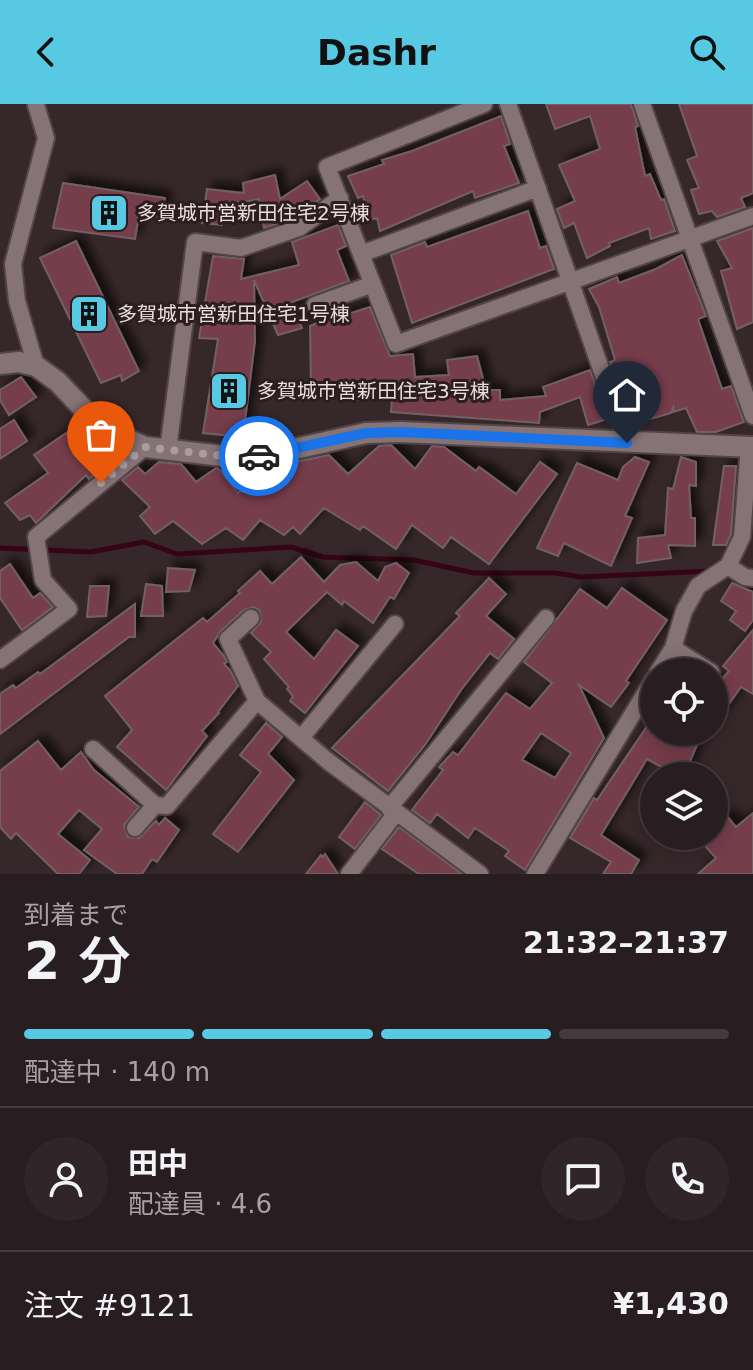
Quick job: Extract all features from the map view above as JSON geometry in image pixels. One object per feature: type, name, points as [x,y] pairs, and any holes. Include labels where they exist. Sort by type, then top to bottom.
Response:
[{"type":"street","points":[[484,104],[327,167],[396,344],[753,216]]},
{"type":"street","points":[[508,104],[627,443]]},
{"type":"street","points":[[642,104],[753,416]]},
{"type":"street","points":[[36,105],[46,138],[13,264],[17,301],[36,366]]},
{"type":"street","points":[[361,254],[538,188]]},
{"type":"street","points":[[168,450],[195,242],[241,248],[299,228],[340,198]]},
{"type":"street","points":[[315,305],[373,284]]},
{"type":"street","points":[[0,364],[19,362],[36,366],[58,382],[91,417],[114,433],[145,447],[240,458],[268,455],[366,433],[401,432],[751,447],[742,537],[728,566],[698,586],[684,611],[673,648],[667,658]]},
{"type":"street","points":[[0,660],[69,609],[43,580],[36,537],[145,447]]},
{"type":"street","points":[[728,566],[745,577],[753,578]]},
{"type":"street","points":[[251,618],[228,639],[257,701],[472,872]]},
{"type":"street","points":[[349,874],[392,811],[546,618]]},
{"type":"street","points":[[301,738],[395,624]]},
{"type":"street","points":[[673,648],[688,658]]},
{"type":"street","points":[[93,749],[155,805],[167,806],[257,701]]},
{"type":"street","points":[[535,874],[640,702]]},
{"type":"street","points":[[135,828],[155,805]]},
{"type":"building","points":[[546,104],[631,104],[638,126],[635,127],[645,176],[650,174],[661,200],[664,199],[675,231],[651,239],[649,228],[609,243],[610,246],[587,258],[574,223],[564,228],[557,209],[575,201],[559,165],[600,149],[590,116],[555,129]]},
{"type":"building","points":[[679,104],[753,104],[753,193],[741,198],[745,207],[717,217],[712,211],[699,214],[691,190],[699,188],[687,160],[697,156]]},
{"type":"building","points":[[501,116],[510,144],[504,146],[519,183],[475,198],[473,191],[380,231],[377,218],[370,220],[363,196],[358,198],[348,176],[384,164],[382,160]]},
{"type":"building","points":[[275,175],[280,199],[307,181],[320,199],[294,218],[264,228],[259,199],[222,207],[222,225],[202,223],[207,189],[244,193],[243,183]]},
{"type":"building","name":"多賀城市営新田住宅2号棟","points":[[63,183],[165,198],[161,218],[139,215],[135,239],[53,228]]},
{"type":"building","points":[[528,211],[540,248],[546,246],[554,269],[412,323],[391,255],[425,242],[427,247]]},
{"type":"building","points":[[338,225],[346,246],[337,250],[349,281],[292,302],[302,328],[278,335],[254,280],[255,341],[243,437],[203,433],[218,339],[199,338],[213,256],[244,259],[241,279],[299,265],[292,242]]},
{"type":"building","points":[[753,228],[753,322],[737,329],[721,271],[732,268],[717,241]]},
{"type":"building","name":"多賀城市営新田住宅1号棟","points":[[76,241],[139,371],[122,381],[121,375],[101,383],[40,258]]},
{"type":"building","points":[[682,255],[706,316],[698,319],[722,389],[731,386],[744,422],[716,432],[697,432],[686,408],[673,412],[674,405],[671,413],[636,423],[631,411],[628,412],[610,362],[615,360],[599,307],[589,289],[617,277],[619,283]]},
{"type":"building","points":[[370,307],[390,356],[413,354],[415,377],[449,375],[447,360],[477,356],[486,390],[500,390],[500,400],[546,396],[543,387],[590,370],[607,419],[588,425],[580,397],[540,412],[539,423],[391,412],[392,399],[351,400],[352,386],[311,390],[310,326],[344,312],[345,315]]},
{"type":"building","points":[[21,377],[36,397],[9,415],[0,400],[0,390]]},
{"type":"building","points":[[14,420],[27,441],[0,459],[0,429]]},
{"type":"building","points":[[78,425],[91,449],[102,441],[119,454],[89,479],[86,475],[36,523],[30,515],[20,520],[5,503],[48,473],[34,455]]},
{"type":"building","points":[[391,445],[415,469],[432,446],[444,447],[476,471],[479,467],[516,494],[540,462],[557,474],[489,564],[451,537],[443,548],[412,525],[396,549],[363,526],[360,530],[324,508],[300,534],[293,527],[284,535],[260,520],[243,540],[226,528],[202,544],[173,521],[155,534],[140,516],[150,507],[122,480],[138,467],[145,474],[159,462],[181,464],[196,482],[219,469],[238,493],[255,477],[260,484],[295,462],[329,455],[348,474],[379,446]]},
{"type":"building","points":[[635,457],[649,462],[625,516],[632,518],[611,566],[564,543],[558,556],[537,548],[577,463],[618,480],[623,467]]},
{"type":"building","points":[[681,457],[696,462],[696,486],[689,485],[691,518],[695,518],[695,546],[668,545],[671,558],[637,563],[638,538],[665,535],[668,488],[673,489]]},
{"type":"building","points":[[724,466],[736,466],[731,534],[726,545],[713,545]]},
{"type":"building","points":[[301,557],[324,582],[340,565],[356,562],[378,581],[385,567],[396,563],[409,573],[394,599],[390,597],[373,623],[327,592],[286,632],[314,659],[336,630],[358,646],[305,713],[290,701],[293,696],[287,689],[289,687],[264,659],[271,652],[251,633],[261,622],[260,611],[254,607],[244,610],[213,643],[224,656],[227,662],[224,664],[238,686],[202,731],[207,736],[166,790],[117,747],[132,730],[105,696],[203,618],[207,622],[260,571],[272,584]]},
{"type":"building","points":[[10,564],[33,598],[40,593],[53,607],[22,630],[0,598],[0,571]]},
{"type":"building","points":[[168,568],[195,570],[189,591],[166,592]]},
{"type":"building","points":[[489,578],[506,594],[486,616],[514,639],[498,659],[490,653],[425,745],[388,791],[332,748],[460,616],[456,613]]},
{"type":"building","points":[[732,583],[753,592],[753,620],[745,631],[730,620],[736,611],[721,601]]},
{"type":"building","points":[[146,584],[162,586],[163,616],[141,616]]},
{"type":"building","points":[[90,586],[109,586],[106,616],[87,617]]},
{"type":"building","points":[[622,588],[667,620],[611,707],[579,685],[604,738],[525,870],[505,856],[509,851],[475,828],[468,838],[437,814],[430,823],[412,810],[443,770],[439,767],[453,752],[458,755],[506,693],[530,709],[552,683],[524,662],[580,589],[607,608]],"holes":[[[541,733],[571,753],[555,778],[522,760]]]},
{"type":"building","points":[[135,604],[135,637],[129,637],[0,734],[0,694],[13,685],[16,688],[38,672],[40,674]]},
{"type":"building","points":[[753,630],[753,694],[741,687],[728,705],[729,671],[728,660]]},
{"type":"building","points":[[266,723],[282,737],[268,754],[294,780],[238,852],[213,834],[261,772],[240,755]]},
{"type":"building","points":[[640,737],[640,746],[697,746],[690,762],[652,762],[647,759],[640,762],[640,771],[601,835],[639,860],[631,874],[603,874],[611,862],[570,838],[594,798],[597,800]]},
{"type":"building","points":[[38,741],[61,770],[81,752],[94,770],[139,807],[124,825],[128,837],[139,838],[156,821],[159,825],[165,818],[179,830],[157,862],[152,859],[142,874],[117,874],[84,850],[102,829],[79,810],[58,834],[90,860],[79,874],[58,874],[16,833],[11,839],[0,827],[0,771]]},
{"type":"building","points":[[365,802],[381,815],[355,849],[339,837]]},
{"type":"building","points":[[753,813],[753,874],[698,874],[716,858],[709,850],[728,850],[728,817],[736,827]]},
{"type":"building","points":[[399,827],[462,874],[419,874],[382,849]]},
{"type":"building","points":[[325,854],[338,874],[306,874],[321,855],[323,857]]},
{"type":"waterway","points":[[0,548],[91,552],[144,542],[177,554],[291,547],[323,557],[414,560],[474,573],[555,573],[581,577],[711,571]]},
{"type":"way so far","points":[[101,483],[145,447],[240,458],[259,456]]},
{"type":"place","name":"多賀城市営新田住宅2号棟","points":[[109,213]]},
{"type":"place","name":"多賀城市営新田住宅1号棟","points":[[89,314]]},
{"type":"place","name":"多賀城市営新田住宅3号棟","points":[[229,391]]},
{"type":"route","points":[[259,456],[366,433],[627,443]]}]
